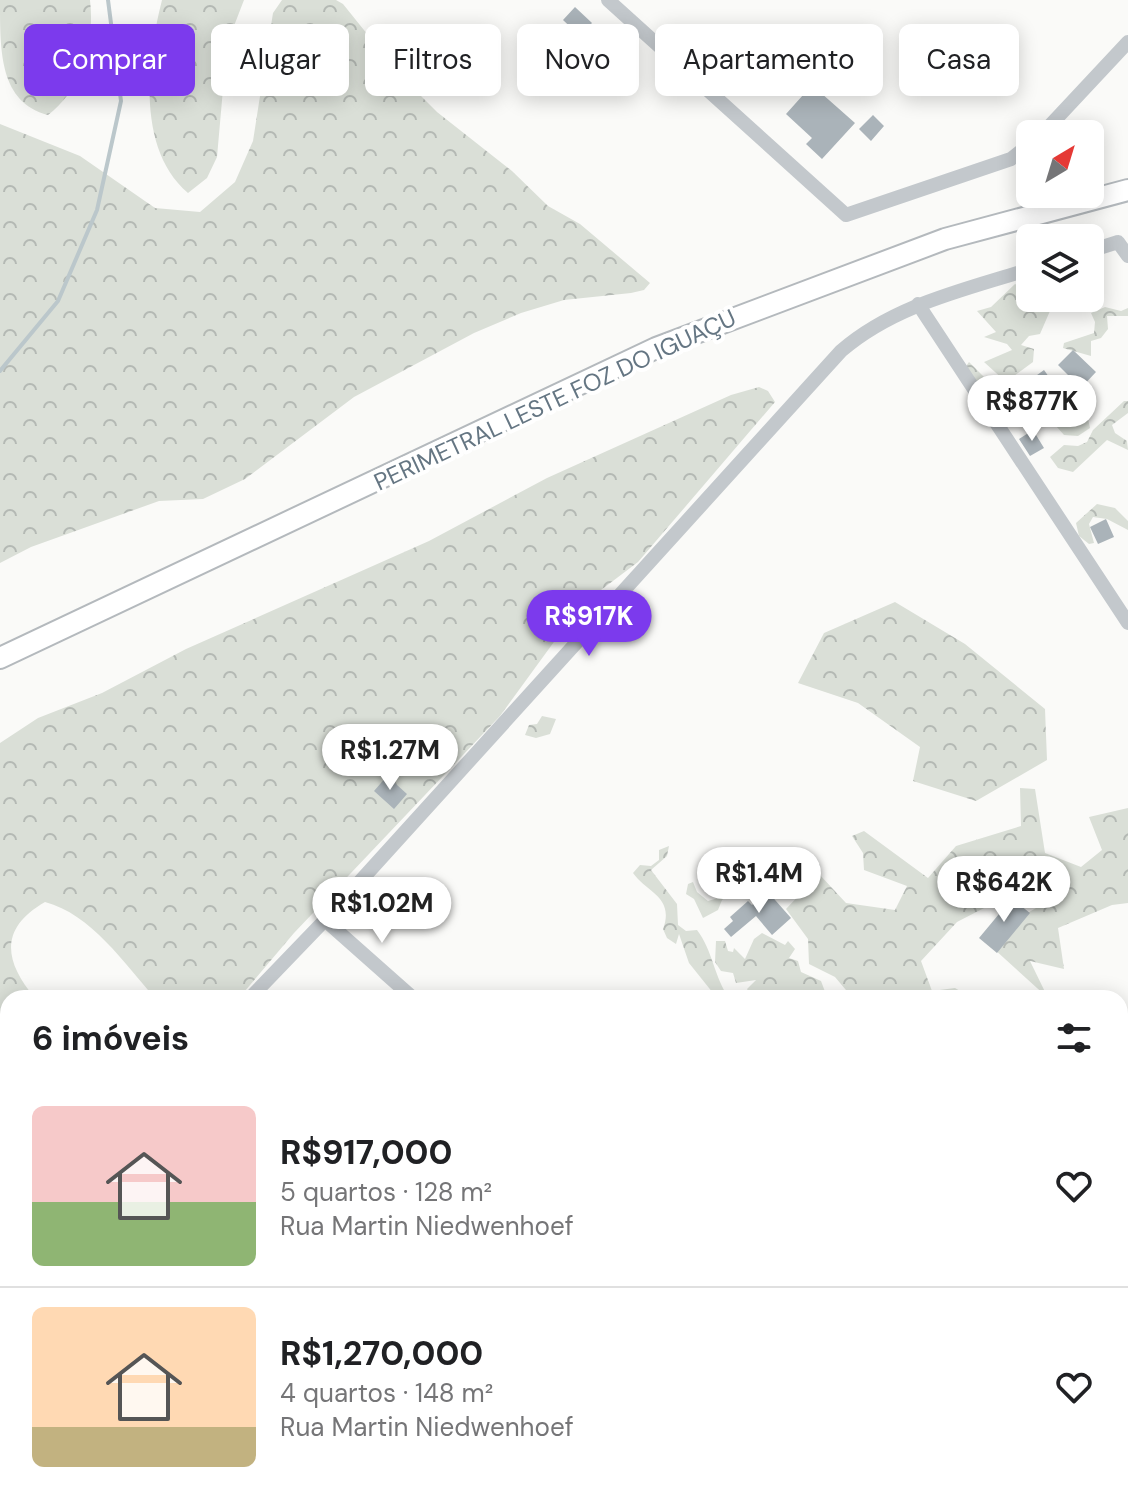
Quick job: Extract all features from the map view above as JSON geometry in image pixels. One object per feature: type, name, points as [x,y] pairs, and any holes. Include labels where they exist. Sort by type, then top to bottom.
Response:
[{"type":"highway","name":"PERIMETRAL LESTE FOZ DO IGUAÇU","points":[[0,658],[656,348],[945,239],[1128,190]]},
{"type":"street","points":[[608,0],[846,215],[1016,155]]},
{"type":"street","points":[[1055,120],[1128,42]]},
{"type":"street","points":[[1104,246],[1118,242],[1128,256]]},
{"type":"street","points":[[258,990],[325,920],[841,351],[866,329],[918,304],[1016,273]]},
{"type":"street","points":[[918,304],[1128,623]]},
{"type":"street","points":[[325,920],[404,990]]},
{"type":"green space","points":[[0,0],[90,0],[90,24],[24,24],[24,96],[67,96],[48,115],[32,109],[12,87],[6,73]]},
{"type":"green space","points":[[162,0],[244,0],[235,24],[211,24],[211,96],[222,96],[217,157],[207,178],[188,193],[171,174],[160,153],[153,128],[150,96],[195,96],[195,24],[157,23]]},
{"type":"green space","points":[[282,0],[336,0],[343,4],[365,31],[365,96],[421,96],[512,171],[548,206],[580,224],[650,283],[644,290],[631,293],[564,300],[521,313],[474,333],[354,397],[245,479],[203,499],[159,501],[31,547],[0,563],[0,124],[80,156],[155,208],[200,212],[235,182],[253,141],[260,96],[349,96],[349,24],[271,24],[273,13]]},
{"type":"green space","points":[[1015,284],[1016,312],[1050,312],[1040,334],[1029,336],[1021,345],[1034,349],[1033,362],[1006,382],[984,362],[1012,350],[1007,344],[984,337],[996,332],[977,311],[991,307]]},
{"type":"green space","points":[[1104,307],[1121,311],[1128,308],[1128,316],[1107,316],[1108,329],[1101,338],[1091,341],[1091,356],[1063,348],[1064,343],[1094,333],[1095,322],[1091,313],[1104,312]]},
{"type":"green space","points":[[969,362],[989,382],[998,407],[1008,404],[1015,408],[1020,420],[1008,426],[983,402],[985,394],[973,386],[964,369]]},
{"type":"green space","points":[[1063,385],[1069,393],[1066,405],[1073,407],[1075,397],[1089,385],[1094,397],[1086,409],[1090,428],[1078,436],[1064,435],[1056,426],[1058,416],[1046,416],[1041,409]]},
{"type":"green space","points":[[759,387],[768,391],[775,402],[638,562],[601,590],[559,635],[500,716],[294,933],[246,990],[148,990],[92,928],[62,908],[45,902],[20,923],[11,946],[17,971],[29,990],[0,990],[0,743],[38,718],[102,693],[186,649],[429,541],[547,478],[731,395]]},
{"type":"green space","points":[[1124,401],[1128,401],[1128,413],[1112,425],[1115,433],[1127,441],[1128,450],[1107,440],[1073,472],[1058,468],[1050,457],[1064,445],[1078,446],[1087,442],[1093,430]]},
{"type":"green space","points":[[1097,504],[1115,508],[1128,521],[1128,530],[1107,519],[1093,517],[1089,524],[1094,543],[1089,544],[1079,536],[1076,523]]},
{"type":"green space","points":[[895,602],[965,644],[1045,709],[1047,760],[976,801],[913,781],[920,747],[858,703],[798,683],[824,633]]},
{"type":"green space","points":[[542,716],[556,719],[550,734],[536,738],[525,735],[529,725],[537,724]]},
{"type":"green space","points":[[1020,788],[1035,789],[1045,853],[1081,867],[1102,850],[1089,817],[1128,808],[1128,903],[1112,905],[1058,928],[1064,969],[1030,961],[1044,990],[1039,990],[983,939],[1036,908],[1023,888],[957,922],[921,961],[932,990],[846,990],[835,977],[809,964],[808,939],[786,909],[819,874],[846,903],[895,910],[907,886],[864,870],[863,853],[852,836],[864,831],[928,878],[956,846],[1021,826]]},
{"type":"green space","points":[[669,846],[667,856],[651,870],[677,904],[678,925],[686,931],[697,930],[702,938],[725,990],[711,990],[689,963],[679,934],[676,944],[667,938],[663,929],[666,918],[662,902],[633,873],[640,865],[651,866],[659,860],[659,850]]},
{"type":"green space","points":[[751,864],[762,871],[763,876],[756,887],[751,888],[740,881],[739,876],[746,865]]},
{"type":"green space","points":[[693,882],[697,892],[708,901],[718,898],[732,883],[740,889],[722,900],[718,910],[703,918],[694,899],[686,894],[688,884]]},
{"type":"green space","points":[[762,933],[785,945],[788,941],[795,949],[789,958],[798,961],[801,972],[821,981],[824,990],[748,990],[756,980],[736,983],[733,973],[721,971],[715,962],[716,941],[725,941],[728,951],[733,952],[734,948],[745,959],[754,939]]},
{"type":"building","points":[[575,7],[592,23],[567,24],[563,20]]},
{"type":"building","points":[[802,96],[824,96],[855,123],[822,159],[806,144],[812,138],[786,114]]},
{"type":"building","points":[[873,115],[884,126],[871,141],[859,129]]},
{"type":"building","points":[[1073,350],[1096,372],[1081,388],[1058,365]]},
{"type":"building","points":[[1044,370],[1059,391],[1026,414],[1012,393]]},
{"type":"building","points":[[1033,430],[1044,448],[1030,456],[1019,439]]},
{"type":"building","points":[[1106,519],[1114,537],[1098,544],[1090,527]]},
{"type":"building","points":[[387,776],[407,794],[394,809],[374,791]]},
{"type":"building","points":[[803,850],[820,865],[808,879],[791,864]]},
{"type":"building","points":[[768,892],[791,918],[772,935],[756,916],[731,937],[724,929],[733,921],[730,917],[748,901],[752,905]]},
{"type":"building","points":[[1006,894],[1030,913],[997,953],[979,938],[1004,908],[998,904]]},
{"type":"waterway","points":[[0,371],[58,301],[97,210],[121,101],[108,0]]}]
